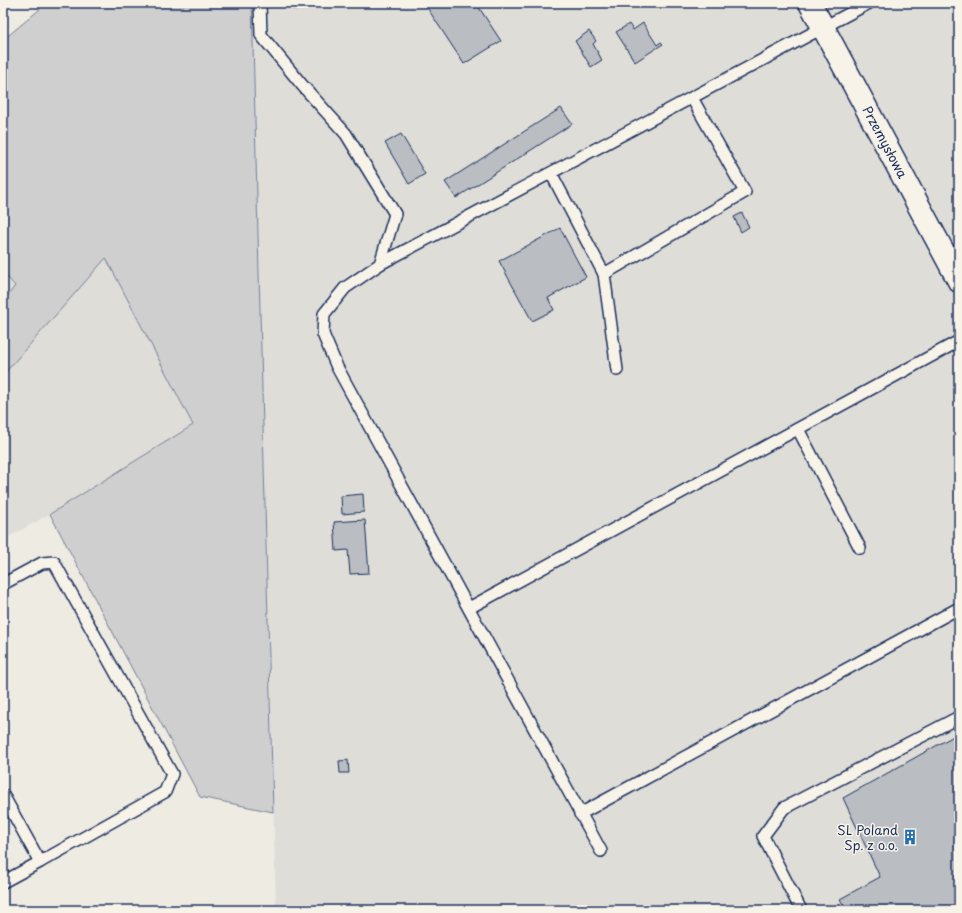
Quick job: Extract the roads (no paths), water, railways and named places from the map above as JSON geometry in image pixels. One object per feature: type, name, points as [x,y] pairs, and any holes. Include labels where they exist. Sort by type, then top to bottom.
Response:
[{"type":"street","name":"Przemysłowa","points":[[810,3],[959,281]]},
{"type":"lane","points":[[260,3],[261,35],[302,85],[346,134],[395,214],[380,264]]},
{"type":"lane","points":[[600,852],[337,366],[323,334],[324,314],[345,288],[380,264],[869,3]]},
{"type":"lane","points":[[604,274],[745,192],[692,98]]},
{"type":"lane","points":[[551,173],[604,274],[617,370]]},
{"type":"lane","points":[[468,608],[959,341]]},
{"type":"lane","points":[[798,428],[860,548]]},
{"type":"lane","points":[[3,584],[42,563],[54,562],[172,774],[165,792],[3,882]]},
{"type":"lane","points":[[580,814],[959,608]]},
{"type":"lane","points":[[801,910],[763,836],[784,808],[959,717]]},
{"type":"lane","points":[[3,794],[40,862]]},
{"type":"place","name":"SL Poland Sp. z o.o.","points":[[910,837]]}]
